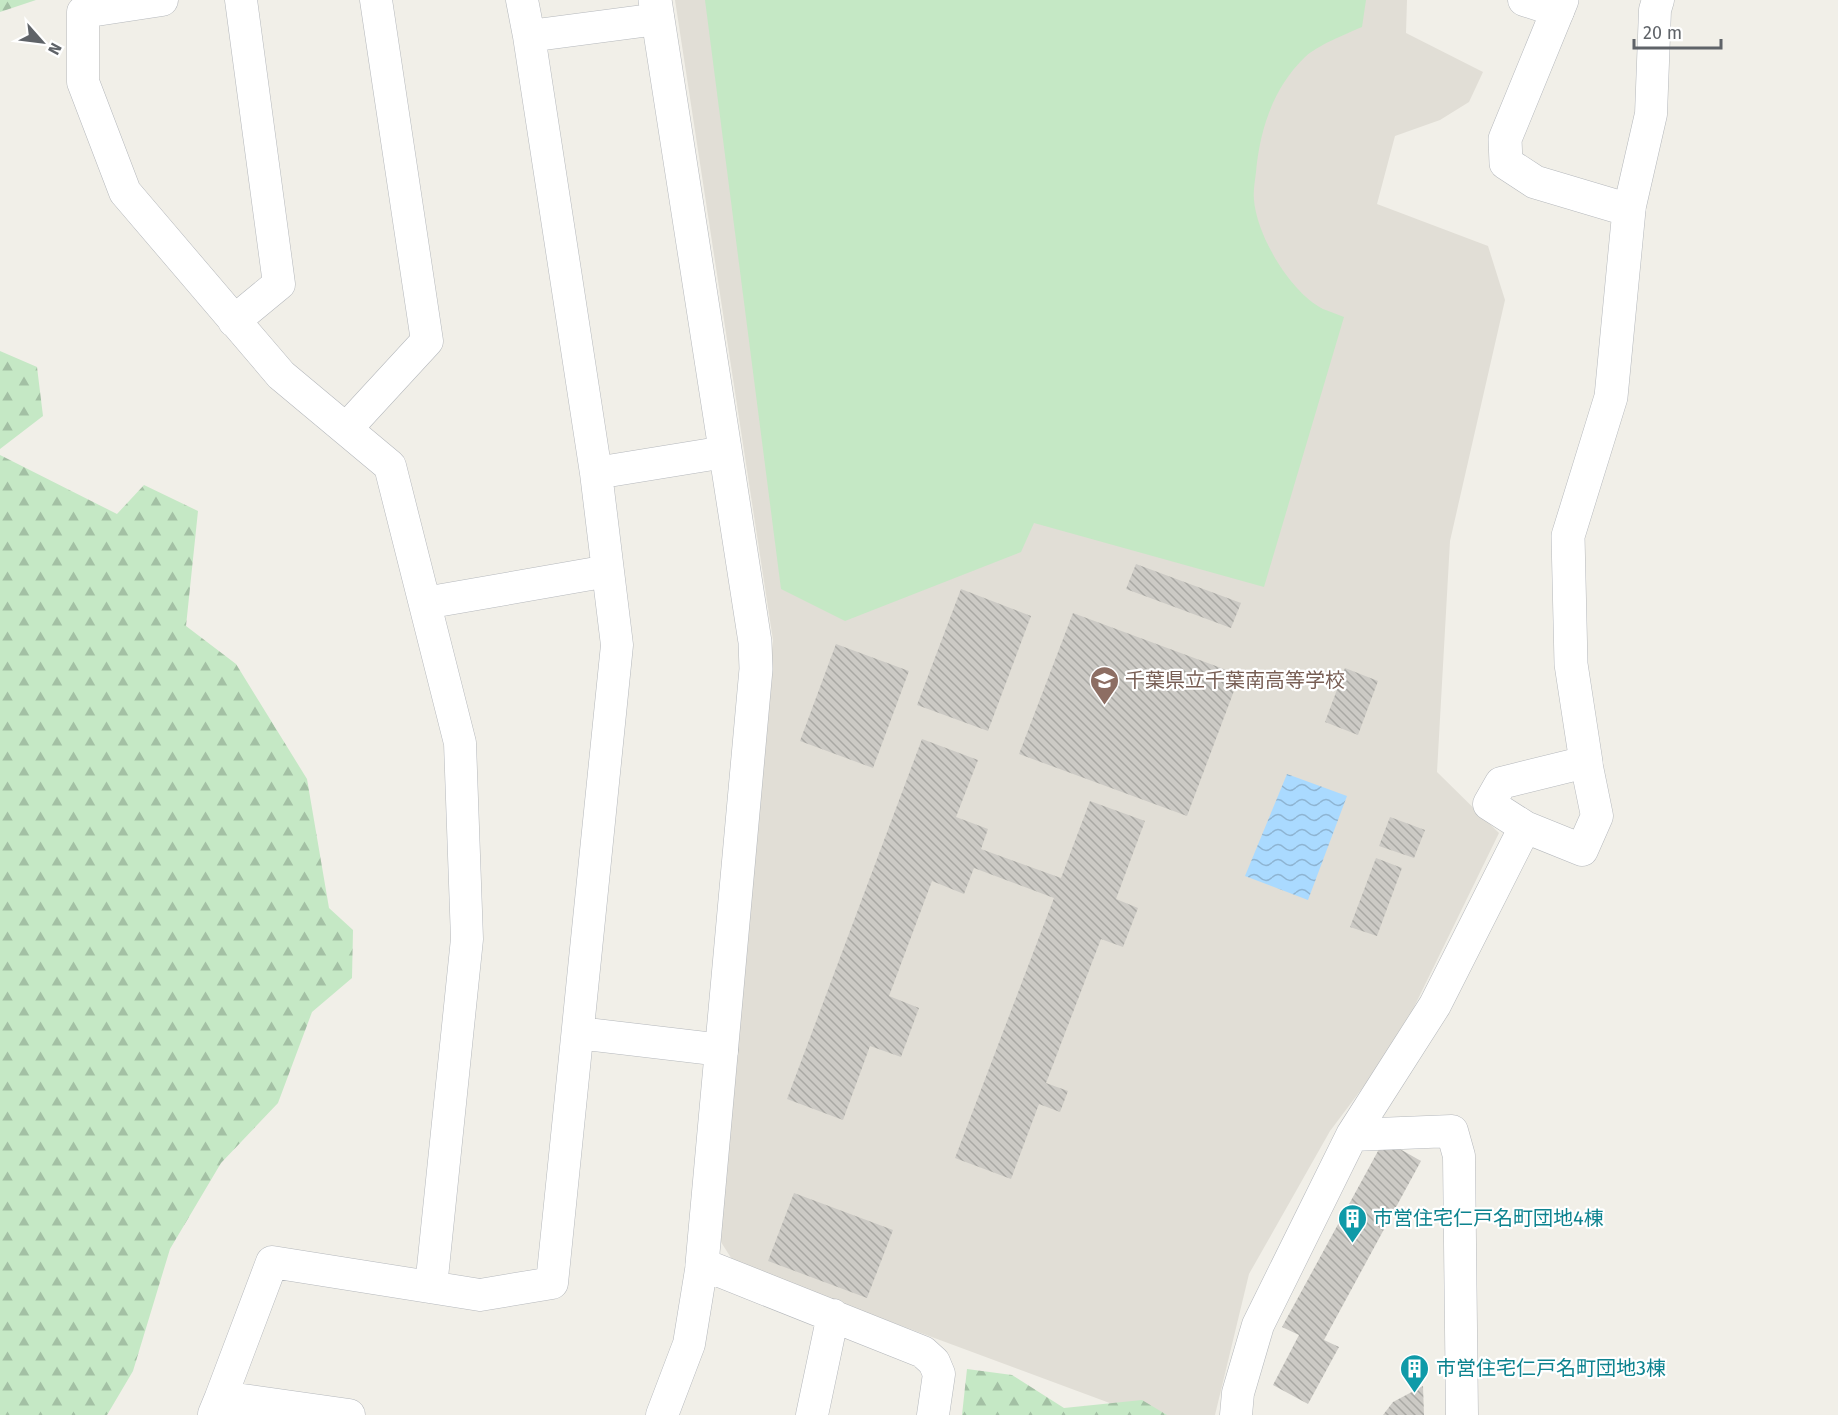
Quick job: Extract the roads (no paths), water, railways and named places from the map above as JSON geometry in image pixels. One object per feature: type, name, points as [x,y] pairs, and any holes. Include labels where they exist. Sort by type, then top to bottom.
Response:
[{"type":"street","points":[[162,0],[83,12],[83,82],[125,192],[281,375],[390,466],[459,743],[467,939],[431,1287]]},
{"type":"street","points":[[234,321],[279,284],[241,0]]},
{"type":"street","points":[[346,429],[427,341],[376,0]]},
{"type":"street","points":[[349,1415],[217,1406],[272,1262],[480,1295],[552,1283],[618,645],[596,473],[522,0]]},
{"type":"street","points":[[1524,0],[1560,6],[1505,139],[1506,163],[1535,182],[1629,210]]},
{"type":"street","points":[[1586,762],[1501,783],[1489,804],[1525,827],[1582,850],[1597,816],[1571,664],[1568,536],[1611,397],[1629,210],[1651,114],[1655,10],[1658,0]]},
{"type":"street","points":[[529,36],[657,10],[754,642],[756,669],[702,1264],[689,1344],[662,1415]]},
{"type":"street","points":[[596,473],[725,452]]},
{"type":"street","points":[[424,603],[608,572]]},
{"type":"street","points":[[1236,1415],[1238,1393],[1258,1325],[1352,1135],[1435,1005],[1525,827]]},
{"type":"street","points":[[578,1033],[722,1050]]},
{"type":"street","points":[[1352,1135],[1452,1131],[1459,1156],[1462,1415]]},
{"type":"street","points":[[702,1264],[924,1352],[934,1362],[939,1374],[933,1415]]},
{"type":"street","points":[[812,1415],[833,1315]]},
{"type":"water","points":[[1287,774],[1347,796],[1308,900],[1245,876]]},
{"type":"place","name":"千葉県立千葉南高等学校","points":[[1104,706]]},
{"type":"place","name":"市営住宅仁戸名町団地4棟","points":[[1352,1244]]},
{"type":"place","name":"市営住宅仁戸名町団地3棟","points":[[1415,1394]]}]
